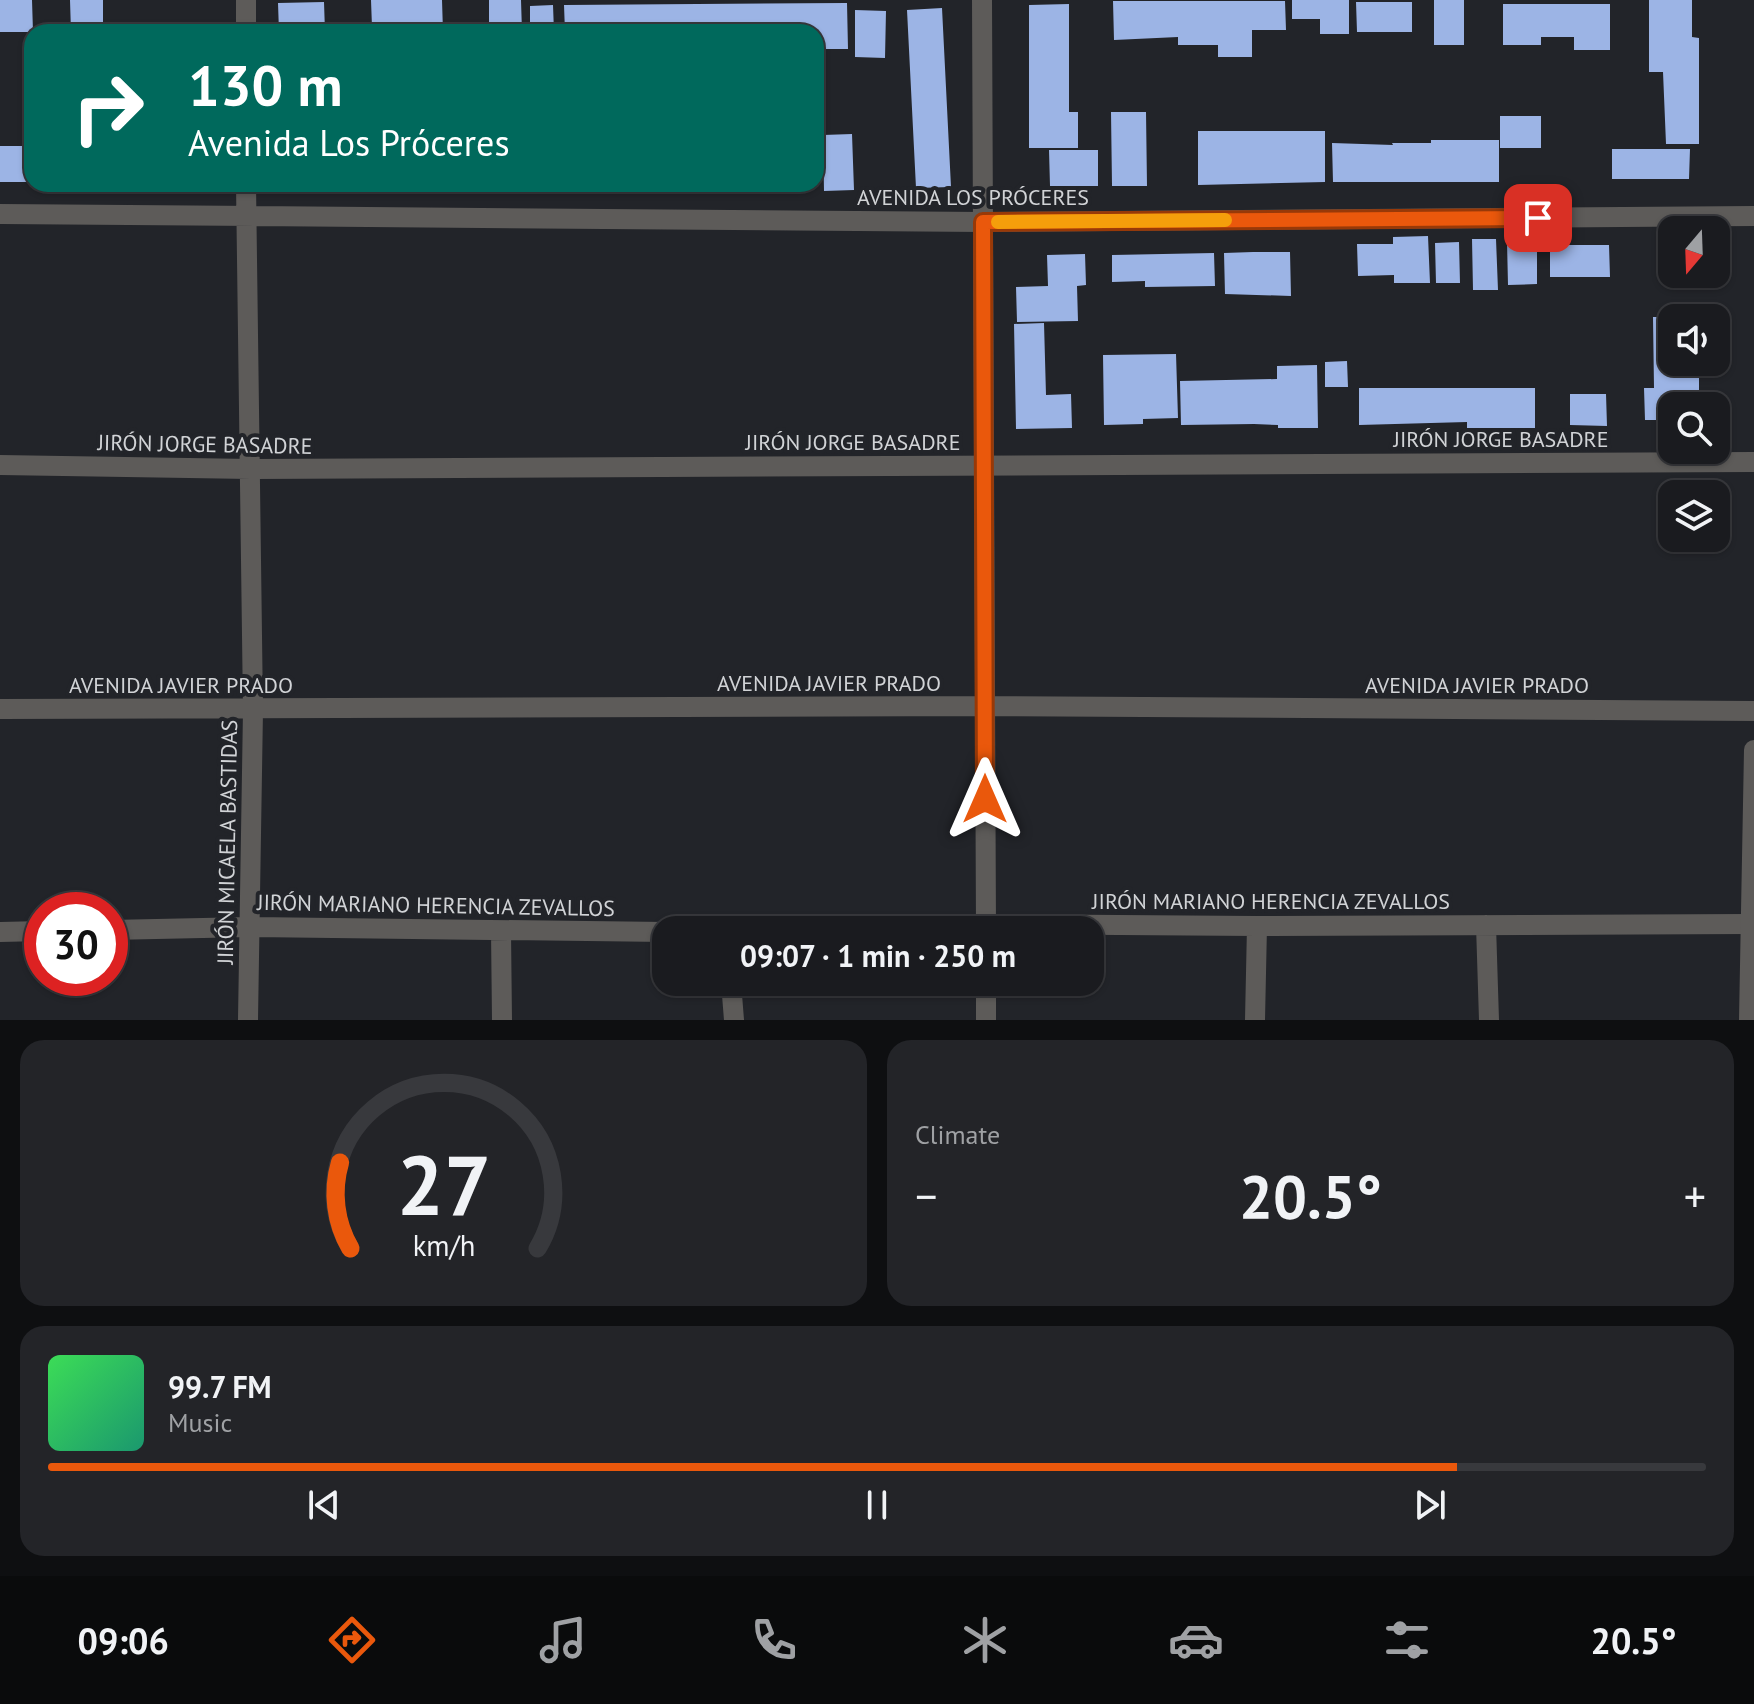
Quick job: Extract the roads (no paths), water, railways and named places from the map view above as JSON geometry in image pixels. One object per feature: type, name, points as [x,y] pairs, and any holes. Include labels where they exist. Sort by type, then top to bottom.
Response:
[{"type":"street","points":[[246,0],[246,24]]},
{"type":"street","points":[[982,0],[986,916]]},
{"type":"street","name":"JIRÓN MICAELA BASTIDAS","points":[[246,192],[253,710],[248,1020]]},
{"type":"street","name":"AVENIDA LOS PRÓCERES","points":[[0,214],[983,222],[1754,216]]},
{"type":"street","name":"JIRÓN JORGE BASADRE","points":[[0,465],[251,469],[1754,462]]},
{"type":"street","name":"AVENIDA JAVIER PRADO","points":[[0,709],[985,706],[1754,711]]},
{"type":"street","points":[[1749,1020],[1754,750]]},
{"type":"street","name":"JIRÓN MARIANO HERENCIA ZEVALLOS","points":[[1104,927],[1749,924]]},
{"type":"street","points":[[1486,925],[1489,1020]]},
{"type":"street","points":[[1255,1020],[1257,926]]},
{"type":"street","name":"JIRÓN MARIANO HERENCIA ZEVALLOS","points":[[128,930],[249,927],[652,932]]},
{"type":"street","points":[[0,932],[24,931]]},
{"type":"street","points":[[501,931],[502,1020]]},
{"type":"street","points":[[732,996],[734,1020]]},
{"type":"street","points":[[986,996],[986,1020]]}]
